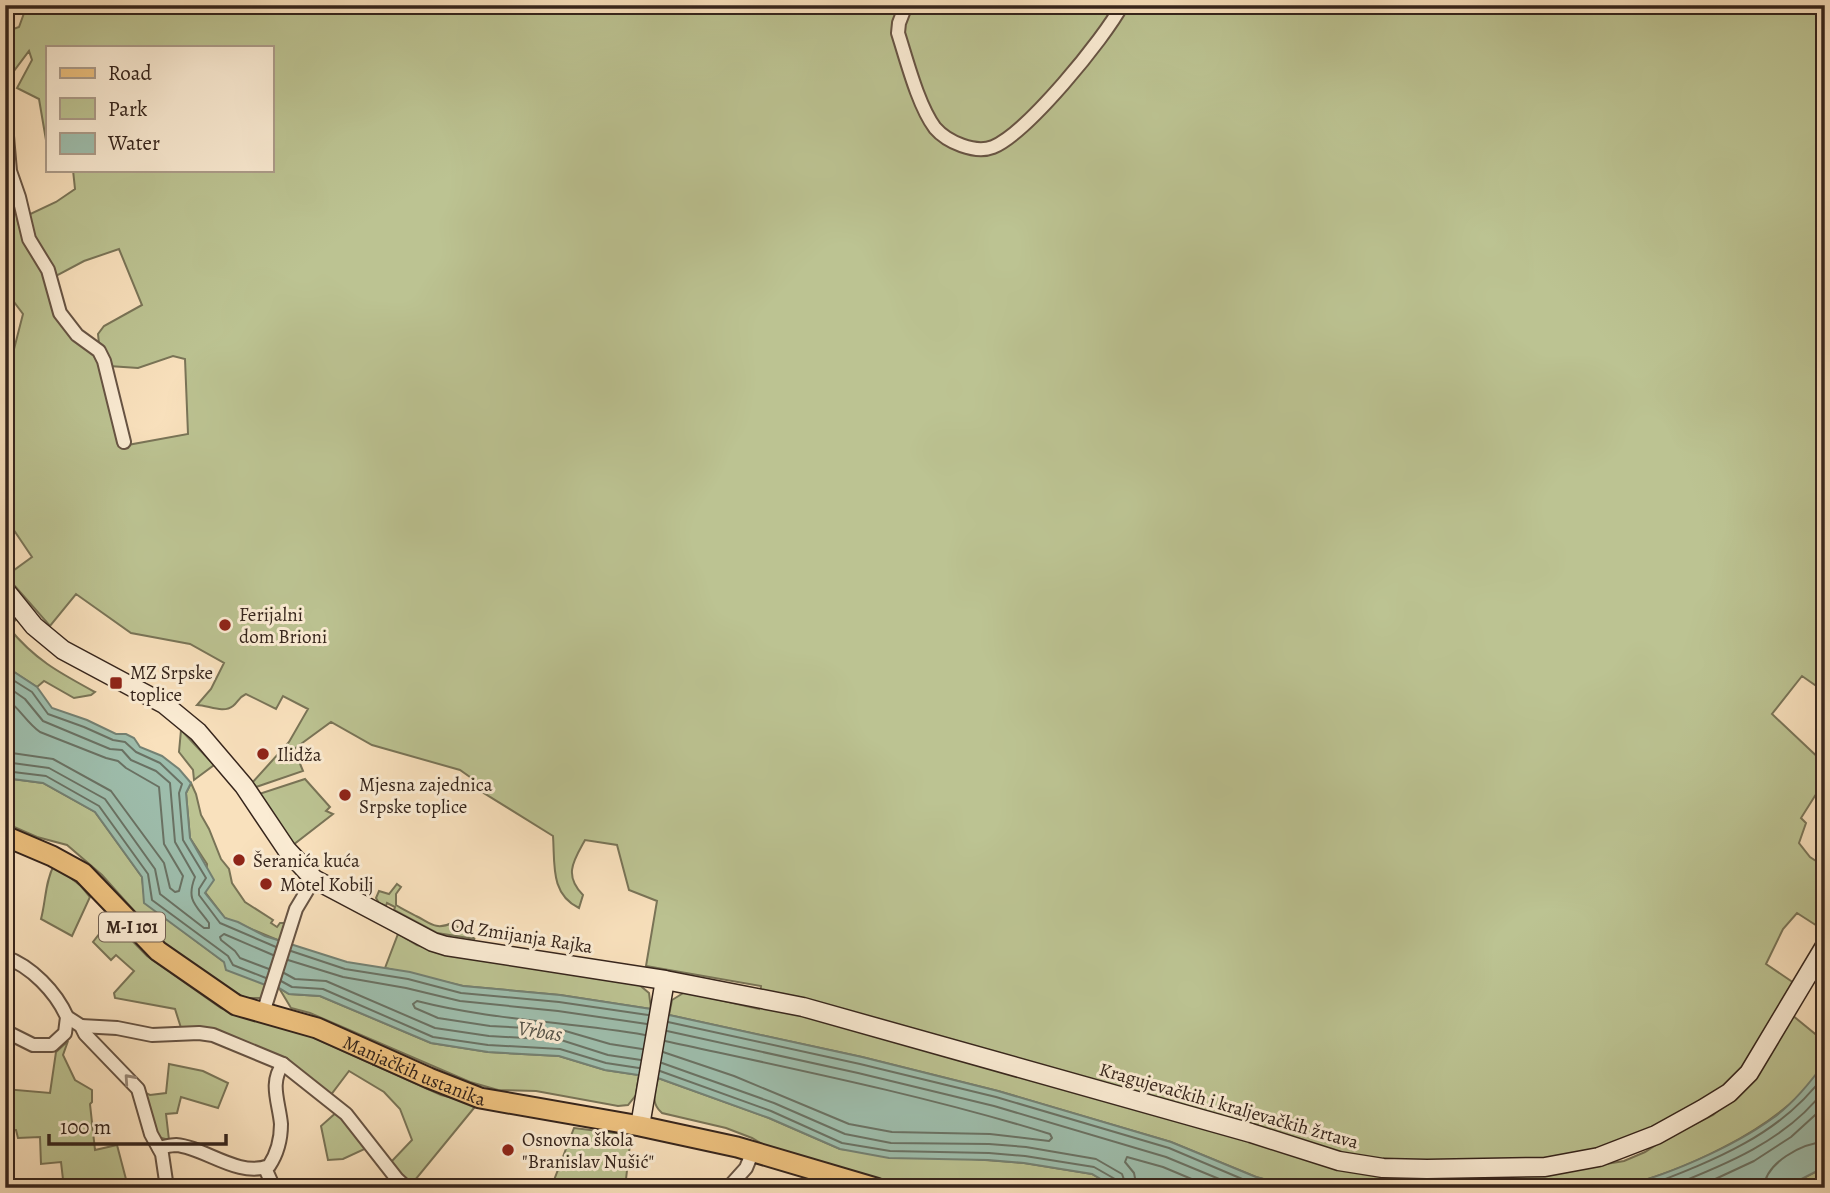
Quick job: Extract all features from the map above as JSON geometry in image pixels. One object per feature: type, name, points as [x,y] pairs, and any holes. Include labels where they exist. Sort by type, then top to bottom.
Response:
[{"type":"main road","name":"Manjačkih ustanika","points":[[5,836],[83,873],[158,951],[228,1002],[317,1028],[480,1098],[640,1126],[754,1151],[876,1188]]},
{"type":"street","points":[[906,5],[898,33],[926,113],[937,130],[954,142],[981,149],[993,147],[1010,136],[1040,108],[1093,48],[1119,11],[1133,5]]},
{"type":"street","points":[[6,113],[10,171],[29,239],[48,270],[61,313],[77,335],[99,351],[104,361],[124,442]]},
{"type":"street","name":"Od Zmijanja Rajka","points":[[5,590],[34,626],[63,650],[163,704],[198,732],[244,786],[287,850],[314,879],[354,902],[446,946],[665,980]]},
{"type":"street","points":[[263,1013],[290,925],[303,894],[314,879]]},
{"type":"street","name":"Kragujevačkih i kraljevačkih žrtava","points":[[665,980],[803,1007],[1251,1133],[1339,1161],[1383,1168],[1545,1167],[1599,1157],[1642,1142],[1729,1093],[1749,1073],[1825,946]]},
{"type":"street","points":[[5,957],[26,967],[42,982],[67,1017],[81,1026],[138,1089],[151,1134],[164,1160],[167,1188]]},
{"type":"street","points":[[640,1126],[665,980]]},
{"type":"street","points":[[5,1031],[24,1042],[47,1046],[65,1033],[67,1017]]},
{"type":"street","points":[[81,1026],[117,1028],[152,1035],[212,1035],[283,1064],[346,1114],[407,1188]]},
{"type":"street","points":[[159,1149],[180,1146],[237,1166],[265,1168],[272,1163],[279,1144],[281,1120],[275,1082],[283,1064]]},
{"type":"street","points":[[728,1188],[746,1168],[754,1151]]},
{"type":"street","points":[[265,1168],[274,1188]]},
{"type":"green space","points":[[27,5],[1825,5],[1825,692],[1802,676],[1772,714],[1825,764],[1825,780],[1801,818],[1806,823],[1799,843],[1810,857],[1825,867],[1825,931],[1797,913],[1783,929],[1766,964],[1794,983],[1744,1066],[1722,1088],[1651,1129],[1551,1173],[1624,1161],[1713,1115],[1734,1098],[1792,1015],[1825,1042],[1822,1067],[1798,1096],[1776,1115],[1724,1148],[1666,1173],[1614,1188],[1298,1188],[1256,1177],[1171,1142],[998,1091],[862,1057],[669,1015],[672,1000],[685,992],[759,1009],[761,986],[646,966],[657,901],[629,890],[617,845],[585,840],[572,868],[573,881],[583,895],[579,908],[563,895],[559,886],[554,867],[553,836],[479,790],[477,782],[460,770],[372,745],[331,722],[294,749],[303,771],[256,787],[252,783],[289,742],[308,709],[283,696],[276,709],[246,694],[229,708],[197,705],[211,689],[224,663],[190,644],[131,633],[76,594],[50,626],[6,576],[32,557],[5,517],[5,345],[14,349],[23,314],[5,290],[5,188],[7,187],[15,203],[18,223],[28,250],[43,272],[52,304],[93,354],[100,367],[122,446],[188,434],[185,359],[173,356],[138,368],[109,366],[99,344],[98,334],[104,326],[142,305],[119,249],[84,261],[56,276],[33,238],[26,216],[56,202],[75,189],[73,172],[273,172],[273,46],[46,46],[46,140],[39,99],[17,88],[32,60],[29,51],[11,75],[5,98],[5,32],[19,27]]},
{"type":"green space","points":[[5,604],[17,618],[9,628],[28,649],[59,672],[95,692],[74,698],[44,681],[37,687],[5,666]]},
{"type":"green space","points":[[181,730],[214,765],[194,780],[193,770],[179,752]]},
{"type":"green space","points":[[5,778],[43,783],[95,812],[142,877],[145,903],[224,962],[268,986],[262,998],[246,998],[234,992],[162,942],[102,875],[67,845],[37,837],[5,823]]},
{"type":"green space","points":[[305,779],[330,807],[326,811],[333,814],[293,845],[259,794]]},
{"type":"green space","points":[[191,783],[201,815],[221,859],[229,869],[232,883],[245,902],[273,920],[271,923],[277,927],[280,923],[285,923],[280,941],[225,918],[205,892],[207,864],[190,838],[186,793]]},
{"type":"green space","points":[[54,865],[81,886],[90,897],[72,936],[41,919],[47,885]]},
{"type":"green space","points":[[397,884],[401,887],[396,894],[396,905],[432,925],[452,923],[475,939],[437,933],[394,910],[395,907],[379,903],[376,898],[379,891],[389,894]]},
{"type":"green space","points":[[111,919],[147,956],[221,1008],[310,1036],[441,1095],[472,1103],[474,1108],[411,1185],[391,1162],[412,1140],[400,1109],[384,1092],[349,1071],[330,1096],[285,1060],[182,1031],[175,1009],[115,998],[114,993],[134,971],[116,955],[111,960],[93,942]]},
{"type":"green space","points":[[398,934],[417,945],[443,953],[637,983],[649,993],[651,1009],[560,995],[463,986],[385,968]]},
{"type":"green space","points":[[279,988],[289,994],[320,996],[431,1043],[488,1052],[559,1056],[605,1070],[639,1075],[636,1095],[628,1105],[618,1106],[536,1091],[498,1090],[470,1082],[310,1013],[291,1008]]},
{"type":"green space","points":[[68,1041],[63,1055],[75,1080],[92,1090],[90,1104],[95,1150],[117,1145],[127,1183],[123,1188],[64,1188],[61,1162],[41,1164],[40,1137],[18,1138],[16,1130],[5,1130],[5,1089],[50,1093],[56,1052]]},
{"type":"green space","points":[[169,1064],[203,1071],[228,1083],[218,1108],[181,1097],[177,1113],[166,1114],[169,1140],[158,1137],[146,1093],[166,1093]]},
{"type":"green space","points":[[658,1078],[769,1118],[840,1149],[1024,1163],[1092,1174],[1116,1188],[900,1188],[876,1183],[769,1148],[726,1128],[662,1113],[655,1101]]},
{"type":"green space","points":[[338,1111],[369,1147],[343,1159],[328,1160],[321,1126]]},
{"type":"green space","points":[[574,1128],[631,1135],[625,1188],[551,1188]]},
{"type":"green space","points":[[1825,1167],[1825,1188],[1784,1188]]},
{"type":"water","name":"Vrbas","points":[[5,666],[37,687],[52,708],[116,734],[126,734],[134,738],[140,747],[162,756],[179,769],[191,783],[186,793],[190,838],[214,880],[205,893],[225,918],[265,936],[347,962],[410,972],[463,986],[560,995],[651,1009],[862,1057],[998,1091],[1171,1142],[1256,1177],[1298,1188],[1116,1188],[1092,1174],[1024,1163],[889,1158],[840,1149],[769,1118],[658,1078],[605,1070],[559,1056],[488,1052],[431,1043],[320,996],[289,994],[226,970],[224,962],[144,903],[142,877],[95,812],[43,783],[5,778]]},
{"type":"water","points":[[1825,1062],[1825,1167],[1784,1188],[1614,1188],[1675,1169],[1757,1129],[1795,1099]]},
{"type":"place","name":"Ferijalni dom Brioni","points":[[225,625]]},
{"type":"place","name":"MZ Srpske toplice","points":[[116,683]]},
{"type":"place","name":"Ilidža","points":[[263,754]]},
{"type":"place","name":"Mjesna zajednica Srpske toplice","points":[[345,795]]},
{"type":"place","name":"Šeranića kuća","points":[[239,860]]},
{"type":"place","name":"Motel Kobilj","points":[[266,884]]},
{"type":"place","name":"Osnovna škola \"Branislav Nušić\"","points":[[508,1150]]}]
